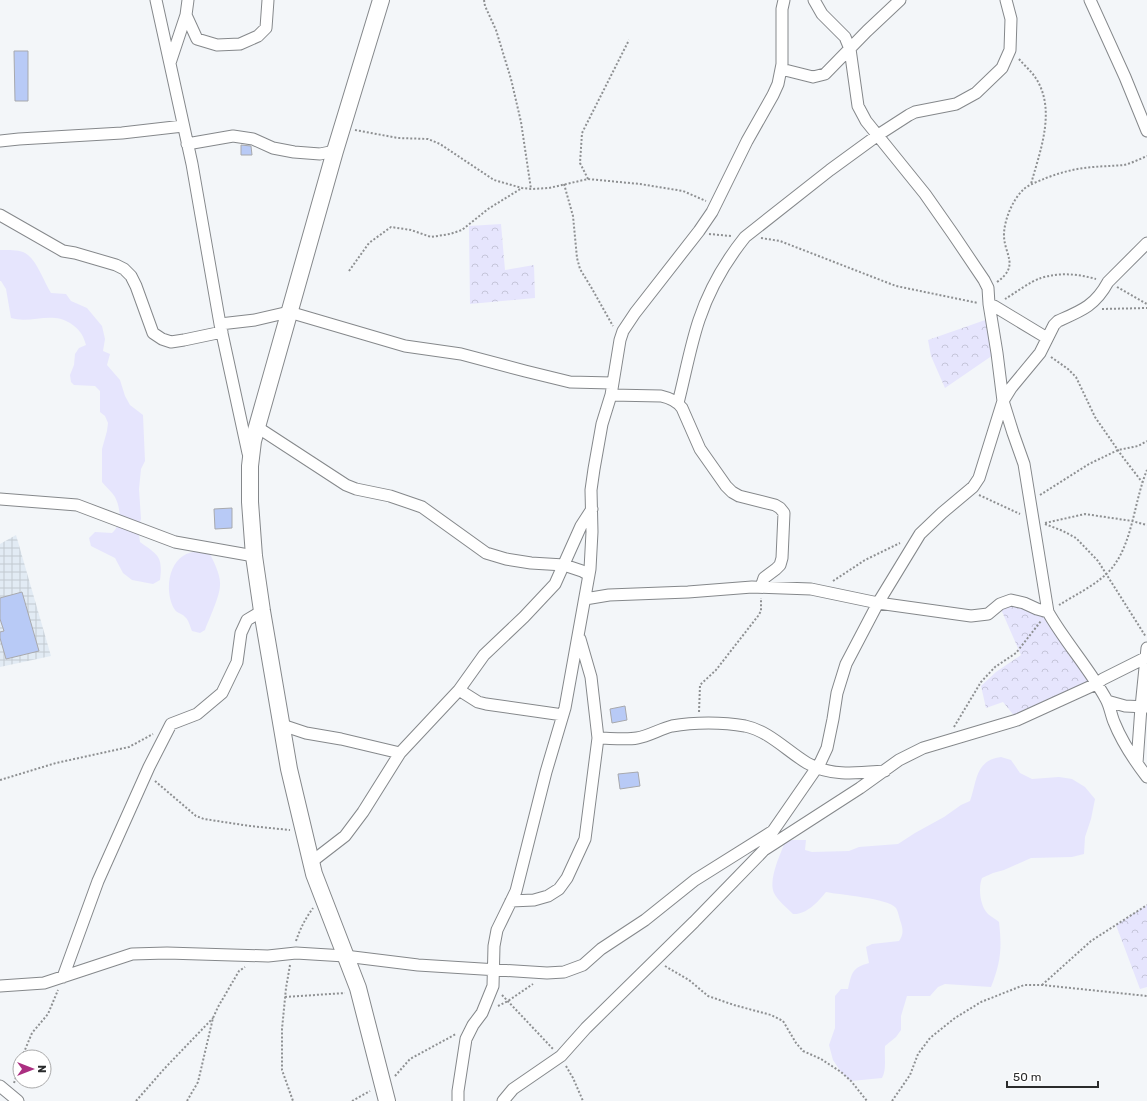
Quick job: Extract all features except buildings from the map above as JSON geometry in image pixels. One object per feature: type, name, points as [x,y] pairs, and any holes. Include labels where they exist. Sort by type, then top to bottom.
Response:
[{"type":"street","points":[[156,0],[187,144],[221,328],[250,466]]},
{"type":"street","points":[[170,63],[186,15],[188,0]]},
{"type":"street","points":[[186,15],[197,39],[217,45],[240,44],[258,36],[266,28],[268,0]]},
{"type":"street","points":[[381,0],[342,128],[252,445],[250,466],[250,502],[254,556],[262,611],[289,768],[304,830],[310,863],[359,993],[385,1093]]},
{"type":"street","points":[[458,1101],[458,1091],[466,1040],[473,1025],[482,1014],[493,986],[494,946],[497,930],[516,891],[572,677],[589,575],[592,532],[591,490],[602,424],[612,389],[620,340],[623,331],[635,313],[712,212],[714,205],[773,95],[778,84],[781,69],[782,10],[784,0]]},
{"type":"street","points":[[814,0],[822,14],[845,37],[850,49],[858,106],[866,121],[953,234],[988,288],[1003,400],[1012,433],[1024,464],[1031,501],[1039,522],[1048,612],[1107,701],[1114,722],[1123,741],[1147,778]]},
{"type":"street","points":[[781,69],[813,77],[825,74],[867,30],[900,0]]},
{"type":"street","points":[[678,403],[693,339],[706,301],[729,259],[745,237],[830,170],[878,135],[915,112],[956,104],[976,93],[1002,68],[1010,50],[1011,19],[1006,0]]},
{"type":"street","points":[[1090,0],[1125,77],[1147,131]]},
{"type":"street","points":[[0,142],[19,139],[122,133],[183,126]]},
{"type":"street","points":[[187,144],[233,136],[253,139],[273,148],[294,152],[320,154],[336,151]]},
{"type":"street","points":[[0,214],[63,251],[116,265],[124,269],[131,276],[136,286],[150,321],[153,333],[162,339],[171,342],[184,340],[221,328],[289,312],[405,346],[461,354],[570,382],[668,398],[678,403],[682,408],[700,449],[726,486],[739,496],[775,505],[780,508],[784,514],[780,565],[764,578],[761,587]]},
{"type":"street","points":[[764,850],[773,831],[817,768],[827,748],[833,720],[836,693],[846,664],[878,603],[920,534],[942,513],[969,491],[979,478],[1003,400],[1010,388],[1040,353],[1054,325],[1058,321],[1086,308],[1103,290],[1108,282],[1147,243]]},
{"type":"street","points":[[991,305],[1047,338]]},
{"type":"street","points":[[257,427],[346,485],[356,489],[390,496],[422,507],[486,553],[531,564],[564,565],[589,575]]},
{"type":"street","points":[[0,499],[77,505],[175,542],[254,556]]},
{"type":"street","points":[[310,863],[345,836],[400,753],[459,690],[484,655],[524,617],[555,584],[581,526],[592,509]]},
{"type":"street","points":[[585,599],[609,595],[761,587],[811,589],[878,603],[971,616],[988,614],[1000,604],[1011,600],[1048,612]]},
{"type":"street","points":[[63,977],[98,881],[146,773],[171,724],[197,714],[222,693],[237,662],[241,633],[247,620],[262,611]]},
{"type":"street","points":[[511,901],[534,900],[548,896],[559,889],[567,878],[585,839],[598,738],[591,677],[579,636]]},
{"type":"street","points":[[503,1101],[513,1089],[561,1056],[586,1028],[694,922],[764,850],[860,788],[899,760],[923,748],[1017,720],[1096,684],[1147,654]]},
{"type":"street","points":[[1137,763],[1144,707],[1147,654]]},
{"type":"street","points":[[459,690],[478,702],[486,704],[563,715]]},
{"type":"street","points":[[1107,701],[1125,706],[1144,707]]},
{"type":"street","points":[[598,738],[637,738],[672,726],[699,723],[744,726],[757,729],[807,763],[817,768],[838,773],[854,774],[885,770]]},
{"type":"street","points":[[282,726],[306,733],[341,739],[400,753]]},
{"type":"street","points":[[0,986],[44,983],[132,954],[167,953],[268,956],[292,953],[345,956],[418,965],[547,973],[564,972],[583,965],[601,949],[645,920],[695,880],[773,831]]},
{"type":"street","points":[[0,1086],[18,1101]]},
{"type":"path","points":[[484,0],[485,6],[496,30],[511,79],[521,122],[531,189]]},
{"type":"path","points":[[588,179],[580,163],[582,133],[629,40]]},
{"type":"path","points":[[1010,50],[1035,77],[1043,94],[1046,111],[1043,142],[1030,185]]},
{"type":"path","points":[[342,128],[398,138],[428,140],[440,144],[494,180],[522,188],[550,188],[588,179],[640,184],[684,191],[714,205]]},
{"type":"path","points":[[988,288],[1005,276],[1010,267],[1010,258],[1004,234],[1006,222],[1013,204],[1024,189],[1064,171],[1125,164],[1147,156]]},
{"type":"path","points":[[564,184],[573,216],[577,258],[580,269],[620,340]]},
{"type":"path","points":[[349,271],[369,243],[391,227],[411,230],[431,237],[450,234],[462,230],[488,209],[522,188]]},
{"type":"path","points":[[699,231],[711,235],[756,237],[780,241],[896,286],[959,300],[991,305],[1040,278],[1064,274],[1079,274],[1108,282],[1147,304]]},
{"type":"path","points":[[1086,308],[1115,310],[1147,308]]},
{"type":"path","points":[[1042,349],[1076,377],[1095,417],[1142,482]]},
{"type":"path","points":[[1031,501],[1089,464],[1118,450],[1138,446],[1147,441]]},
{"type":"path","points":[[969,491],[1039,522],[1063,530],[1076,538],[1098,561],[1143,634],[1147,638]]},
{"type":"path","points":[[1039,522],[1085,514],[1132,521],[1147,525]]},
{"type":"path","points":[[811,589],[828,584],[865,560],[920,534]]},
{"type":"path","points":[[699,723],[700,685],[716,670],[758,616],[762,605],[761,587]]},
{"type":"path","points":[[0,780],[56,763],[129,747],[171,724]]},
{"type":"path","points":[[146,773],[196,816],[204,819],[250,826],[304,830]]},
{"type":"path","points":[[293,1101],[282,1070],[282,1029],[285,997],[292,953],[300,930],[307,916],[322,897]]},
{"type":"path","points":[[1042,985],[1091,941],[1147,905]]},
{"type":"path","points":[[187,1101],[198,1082],[213,1018],[218,1007],[239,971],[268,956]]},
{"type":"path","points":[[653,962],[668,968],[689,980],[708,996],[771,1015],[783,1021],[796,1043],[803,1051],[821,1059],[841,1072],[851,1081],[867,1101]]},
{"type":"path","points":[[482,1014],[508,1001],[547,973]]},
{"type":"path","points":[[25,1049],[32,1033],[48,1014],[63,977]]},
{"type":"path","points":[[892,1101],[910,1075],[918,1054],[930,1038],[955,1018],[977,1004],[1024,985],[1042,985],[1147,996]]},
{"type":"path","points":[[493,986],[549,1046],[561,1056],[583,1101]]},
{"type":"path","points":[[285,997],[359,993]]},
{"type":"path","points":[[136,1101],[213,1018]]},
{"type":"path","points":[[352,1101],[385,1093],[397,1073],[410,1059],[473,1025]]},
{"type":"shaded area","points":[[16,535],[51,656],[0,667],[0,544]]},
{"type":"green space","points":[[501,224],[505,270],[534,265],[535,298],[470,304],[469,226]]},
{"type":"green space","points":[[0,250],[15,250],[28,255],[32,258],[51,293],[66,294],[71,301],[87,308],[102,326],[105,339],[103,351],[110,354],[107,365],[120,380],[125,396],[130,405],[143,415],[145,461],[141,469],[139,489],[141,519],[138,529],[140,542],[155,553],[160,561],[160,580],[153,584],[132,580],[123,573],[115,558],[91,546],[89,538],[95,532],[112,533],[118,525],[120,516],[115,497],[102,482],[102,449],[108,423],[105,416],[100,412],[100,391],[95,386],[74,385],[71,382],[70,375],[74,365],[75,354],[79,348],[86,345],[85,341],[78,330],[70,323],[63,320],[56,318],[26,320],[11,318],[6,289],[0,281]]},
{"type":"green space","points":[[991,318],[996,353],[945,388],[931,356],[928,340]]},
{"type":"green space","points":[[198,551],[209,552],[220,581],[220,590],[214,608],[205,630],[200,633],[192,631],[186,618],[175,610],[170,597],[169,589],[171,574],[178,561],[186,554]]},
{"type":"green space","points":[[1010,603],[1039,609],[1094,683],[1016,718],[1003,702],[986,708],[981,686],[996,672],[1021,655],[1000,607]]},
{"type":"green space","points":[[1001,757],[1011,760],[1020,773],[1032,779],[1059,777],[1072,779],[1085,787],[1095,799],[1091,819],[1085,837],[1084,854],[1072,857],[1031,858],[982,878],[980,897],[983,906],[988,914],[999,922],[1000,931],[999,962],[991,987],[945,984],[938,987],[930,996],[907,996],[901,1016],[901,1030],[896,1037],[885,1046],[885,1067],[882,1078],[851,1081],[841,1072],[833,1060],[829,1045],[835,1028],[835,996],[841,989],[848,989],[852,975],[856,969],[869,963],[866,947],[872,944],[899,941],[902,933],[902,926],[897,909],[891,905],[874,899],[826,892],[807,910],[798,914],[793,914],[774,893],[772,881],[775,868],[785,842],[792,840],[806,840],[805,850],[812,852],[849,851],[859,847],[898,844],[970,801],[978,773],[982,767],[986,762]]},
{"type":"green space","points":[[1147,905],[1147,987],[1140,989],[1116,925]]}]
